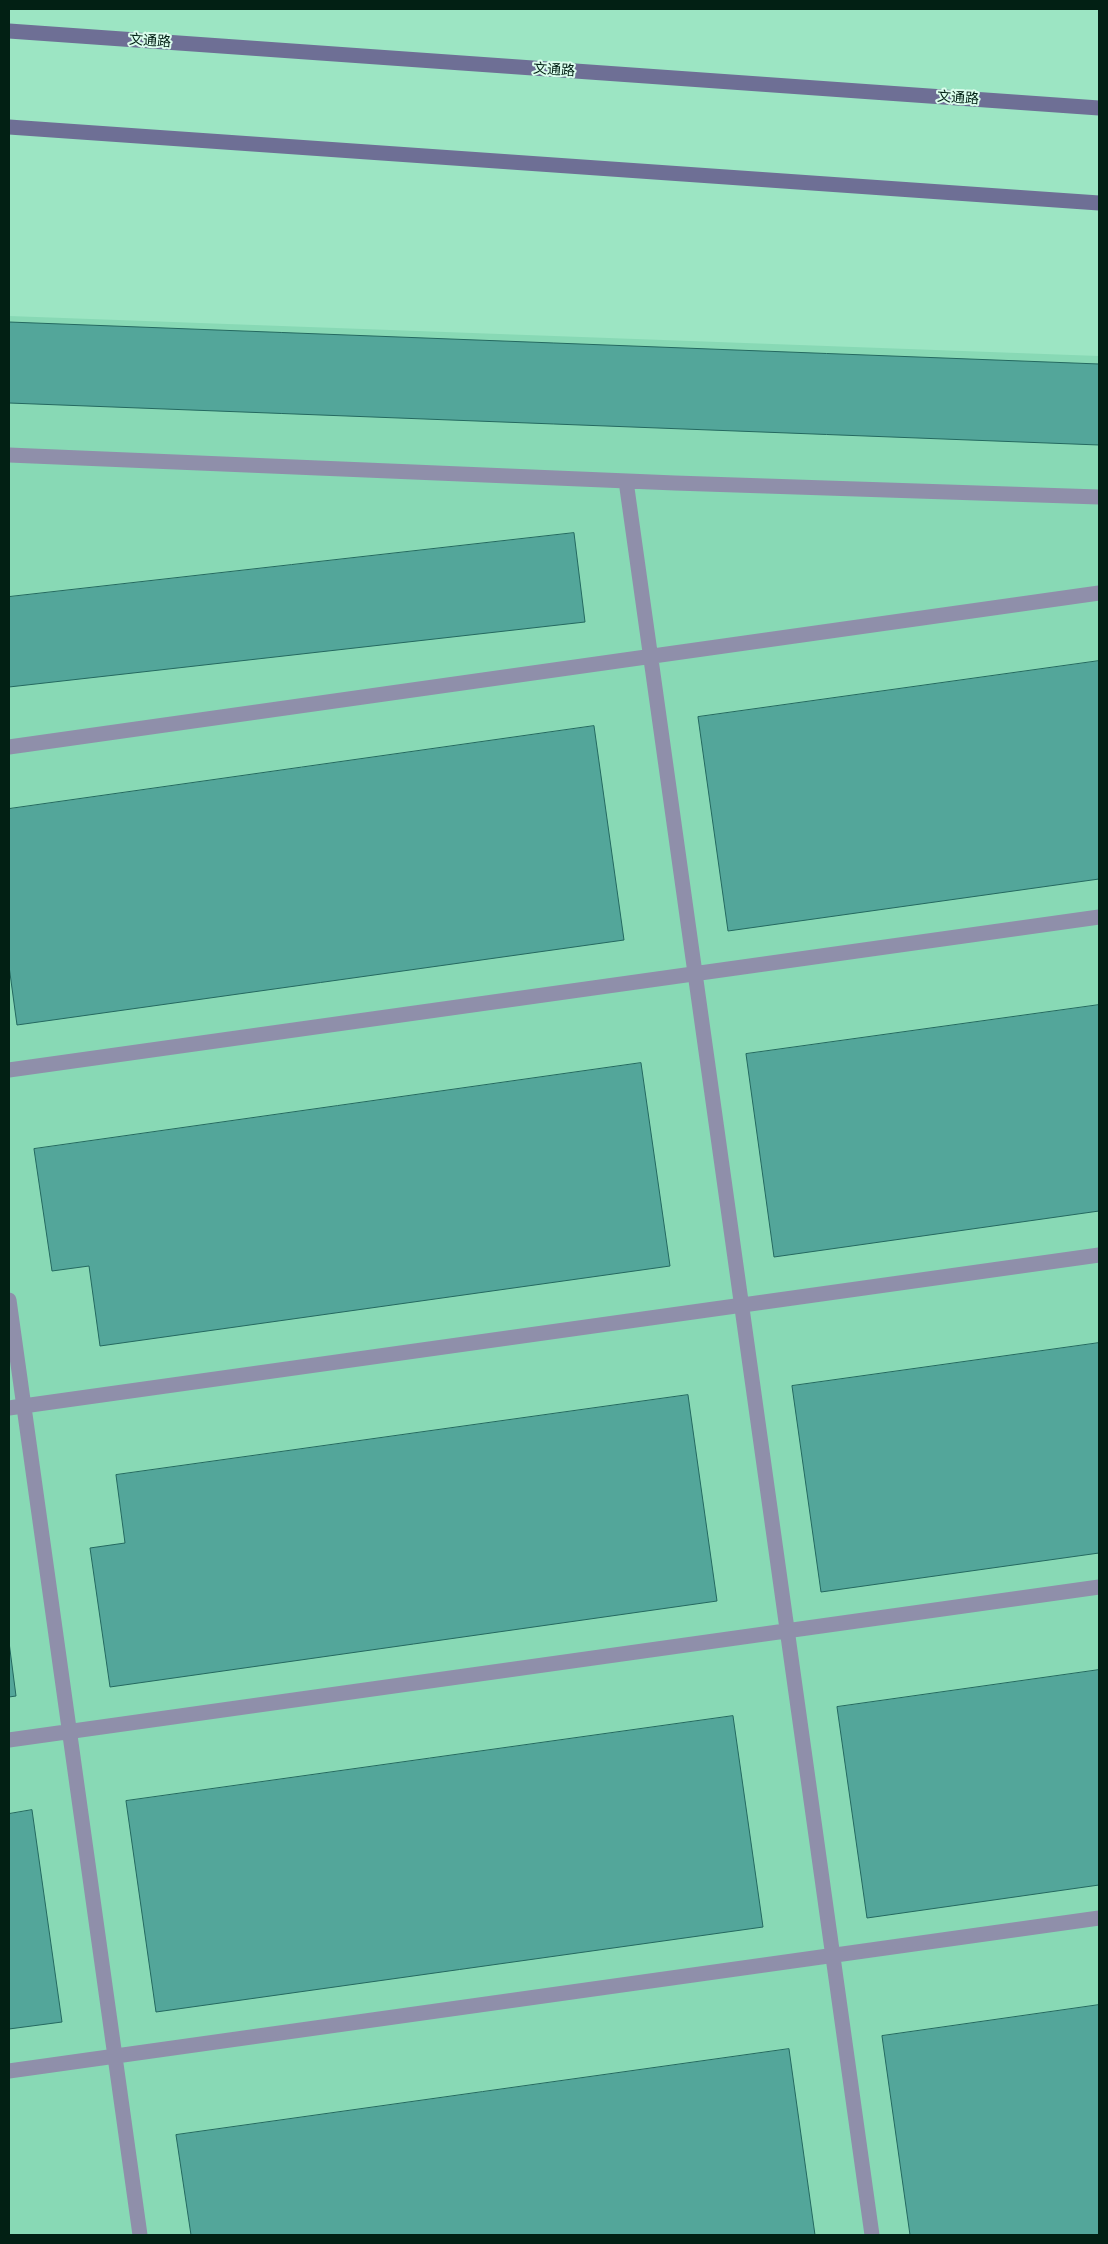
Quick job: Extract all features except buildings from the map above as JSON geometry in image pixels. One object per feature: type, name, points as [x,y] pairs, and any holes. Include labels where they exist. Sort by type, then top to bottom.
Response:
[{"type":"main road","name":"文通路","points":[[9,31],[1099,108]]},
{"type":"main road","points":[[9,127],[1099,203]]},
{"type":"lane","points":[[9,455],[626,481],[1099,497]]},
{"type":"lane","points":[[626,481],[872,2235]]},
{"type":"lane","points":[[9,747],[1099,593]]},
{"type":"lane","points":[[9,1070],[1099,917]]},
{"type":"lane","points":[[16,1407],[1099,1255]]},
{"type":"lane","points":[[9,1300],[16,1407],[70,1732],[140,2235]]},
{"type":"lane","points":[[9,1740],[1099,1587]]},
{"type":"lane","points":[[9,2071],[1099,1918]]},
{"type":"shaded area","points":[[9,316],[1099,356],[1099,2235],[9,2235]]}]
